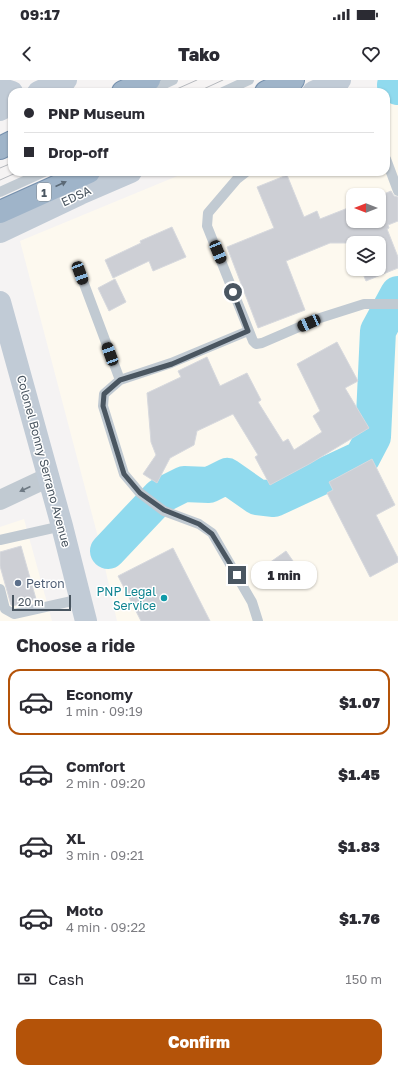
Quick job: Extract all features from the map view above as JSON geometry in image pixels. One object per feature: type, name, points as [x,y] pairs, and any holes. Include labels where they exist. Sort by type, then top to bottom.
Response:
[{"type":"highway","points":[[122,88],[149,80]]},
{"type":"highway","points":[[275,88],[292,80]]},
{"type":"highway","name":"EDSA","points":[[0,212],[80,176]]},
{"type":"main road","points":[[50,88],[66,80]]},
{"type":"main road","points":[[322,88],[340,80]]},
{"type":"main road","name":"EDSA","points":[[0,232],[122,176]]},
{"type":"main road","name":"Colonel Bonny Serrano Avenue","points":[[0,302],[49,477],[86,621]]},
{"type":"street","points":[[0,500],[49,477]]},
{"type":"lane","points":[[156,88],[173,80]]},
{"type":"lane","points":[[232,88],[249,80]]},
{"type":"lane","points":[[390,170],[398,191]]},
{"type":"lane","points":[[0,192],[35,176]]},
{"type":"lane","points":[[80,194],[87,176]]},
{"type":"lane","points":[[241,176],[208,213],[206,219],[207,226],[253,342],[262,343],[320,318],[364,304],[398,304]]},
{"type":"lane","points":[[80,273],[120,380]]},
{"type":"lane","points":[[248,331],[172,364],[120,380],[104,394],[103,406],[124,474],[140,493],[164,510],[199,524],[212,534],[252,602],[258,621]]},
{"type":"lane","points":[[0,540],[62,526]]},
{"type":"lane","points":[[0,589],[5,609],[14,614],[81,600]]},
{"type":"shaded area","points":[[398,84],[398,621],[117,621],[99,541],[20,241],[177,176],[390,176],[389,88]]},
{"type":"shaded area","points":[[24,519],[52,621],[0,621],[0,527]]},
{"type":"building","points":[[284,176],[287,176],[304,217],[317,211],[320,219],[346,209],[346,228],[386,228],[386,193],[391,191],[394,196],[398,197],[398,221],[388,225],[389,228],[387,229],[398,257],[398,268],[386,273],[386,236],[346,236],[346,243],[330,243],[286,261],[305,310],[258,328],[227,247],[274,228],[257,187]]},
{"type":"building","points":[[172,227],[186,257],[153,271],[149,261],[113,278],[105,260],[141,243],[140,241]]},
{"type":"building","points":[[364,276],[378,276],[366,281]]},
{"type":"building","points":[[115,279],[126,302],[109,311],[98,288]]},
{"type":"building","points":[[337,342],[358,381],[345,388],[369,428],[311,463],[270,485],[255,457],[258,455],[233,414],[197,431],[194,445],[170,458],[157,483],[143,474],[156,455],[151,442],[147,393],[181,377],[178,371],[207,357],[220,386],[247,373],[261,400],[258,402],[283,442],[288,439],[294,450],[322,432],[313,416],[320,411],[297,364]]},
{"type":"building","points":[[372,459],[395,505],[376,515],[398,558],[398,562],[370,577],[327,493],[333,490],[329,482]]},
{"type":"building","name":"Petron","points":[[21,546],[36,599],[13,606],[11,605],[0,566],[0,552]]},
{"type":"building","name":"PNP Legal Service","points":[[173,548],[210,621],[141,621],[118,576]]},
{"type":"building","points":[[286,551],[300,571],[275,588],[262,568]]},
{"type":"waterway","points":[[108,551],[160,496],[184,484],[209,485],[227,476],[257,497],[274,499],[362,458],[373,437],[378,331],[398,294]]},
{"type":"tram line","points":[[179,88],[197,80]]},
{"type":"tram line","points":[[206,88],[223,80]]},
{"type":"tram line","points":[[0,168],[8,165]]},
{"type":"tram line","points":[[0,180],[9,176]]},
{"type":"place","name":"Petron","points":[[18,583]]},
{"type":"place","name":"PNP Legal Service","points":[[164,598]]},
{"type":"route","points":[[233,292],[248,331],[172,364],[120,380],[104,394],[103,406],[124,474],[140,493],[164,510],[199,524],[212,534],[237,575]]}]
